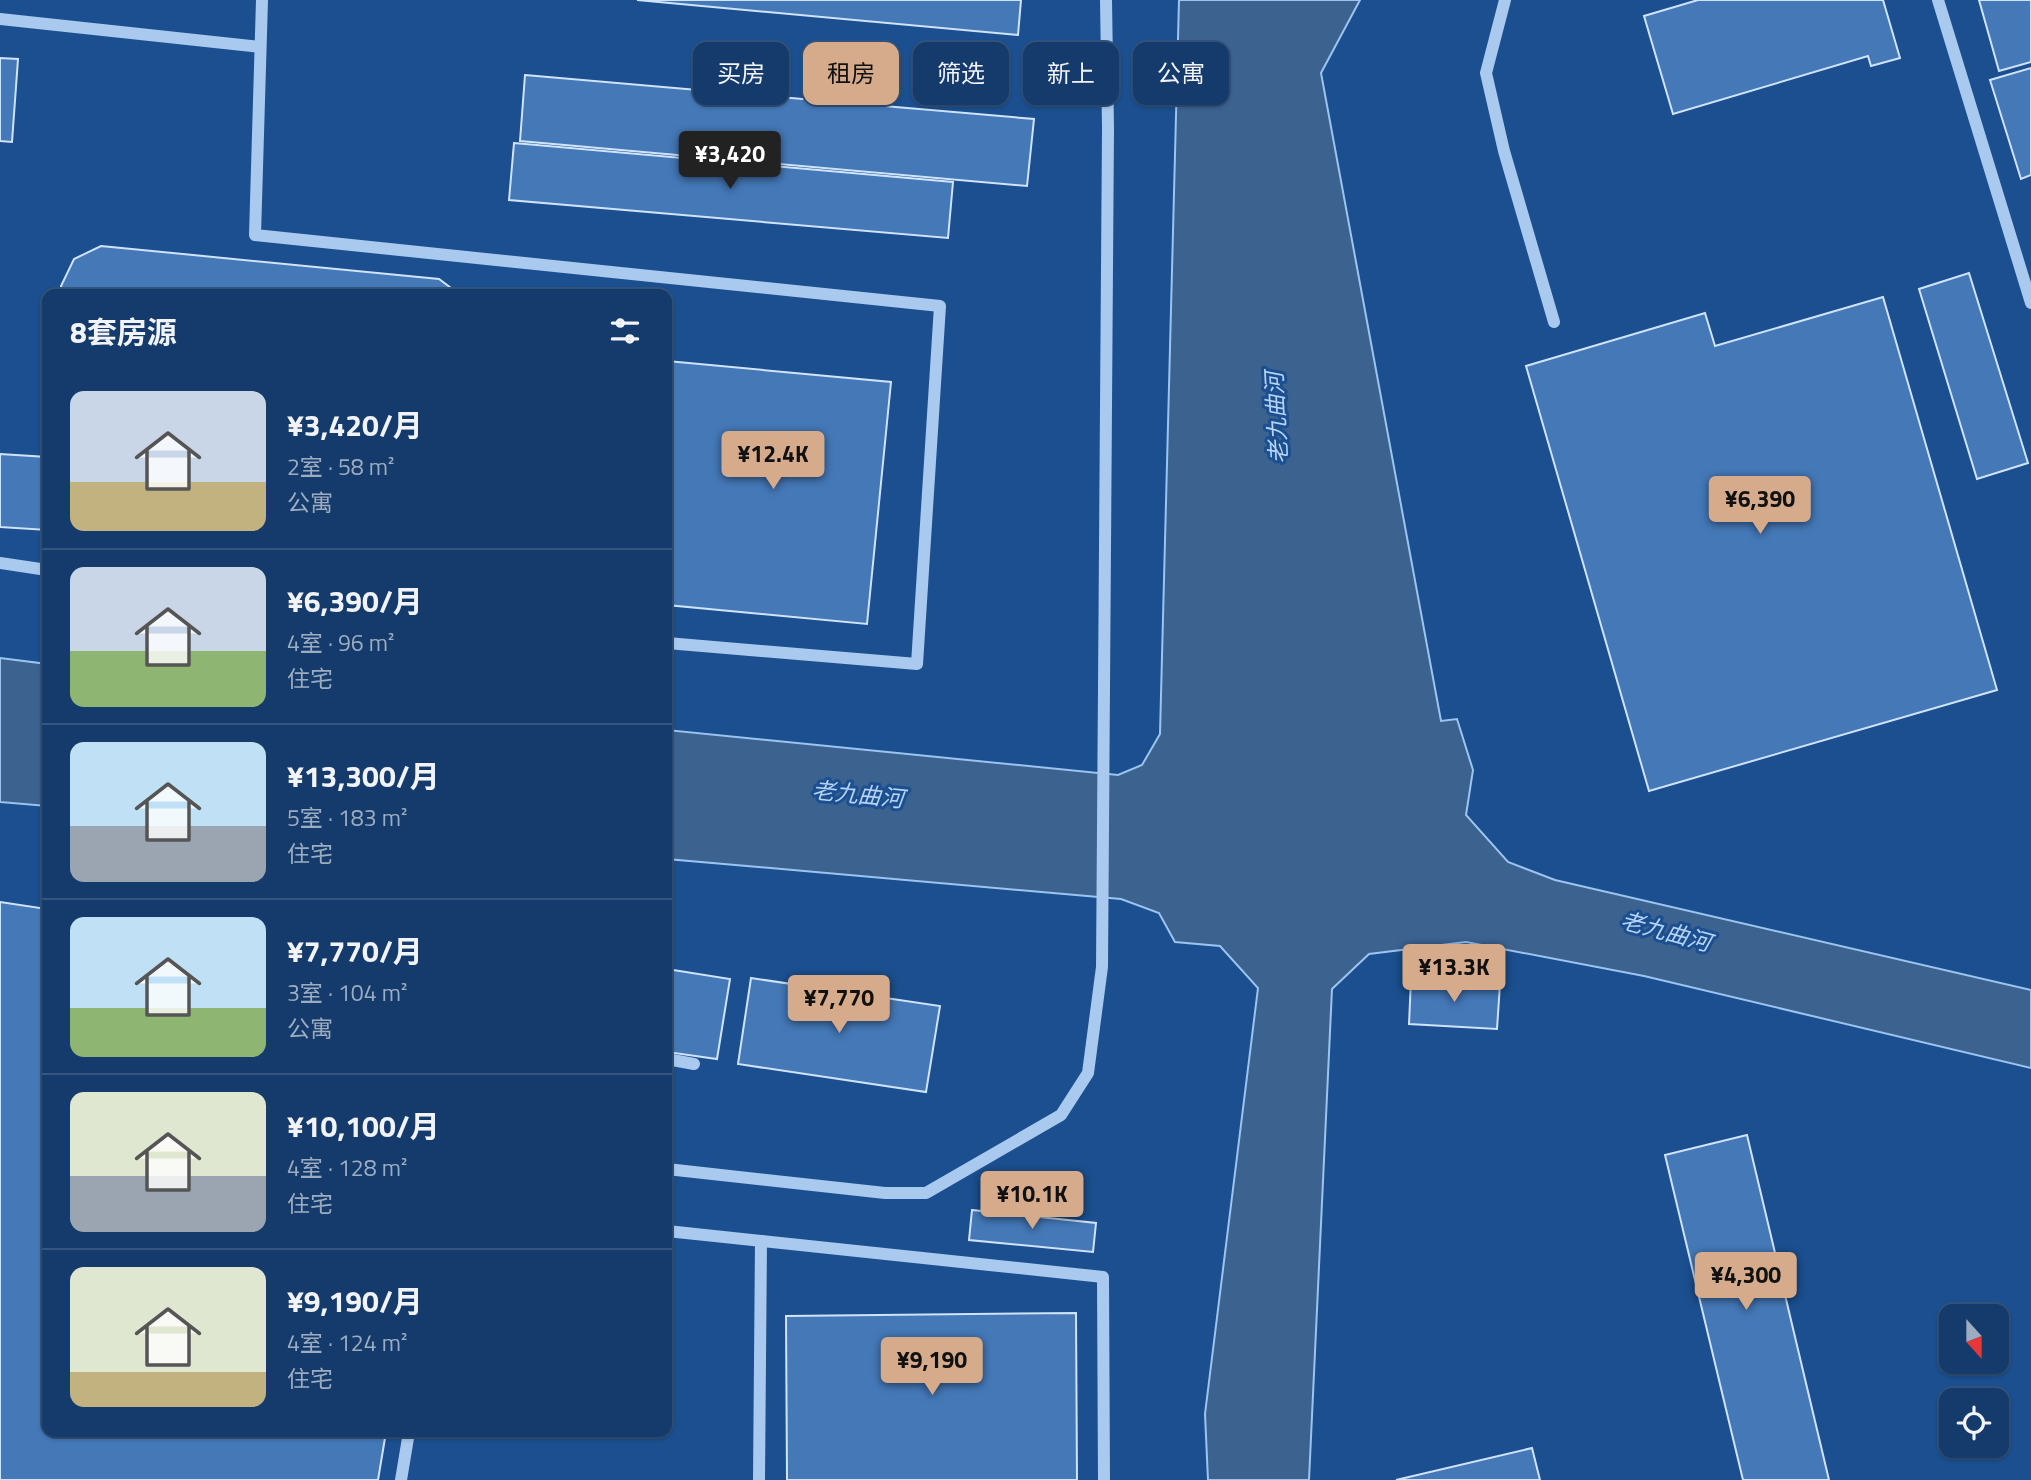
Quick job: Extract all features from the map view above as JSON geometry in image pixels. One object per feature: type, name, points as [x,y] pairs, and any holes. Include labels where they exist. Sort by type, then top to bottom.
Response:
[{"type":"street","points":[[262,0],[255,235],[940,306],[917,664],[672,643]]},
{"type":"street","points":[[672,1170],[885,1193],[926,1193],[1061,1115],[1088,1073],[1102,967],[1108,142],[1106,0]]},
{"type":"street","points":[[1505,0],[1486,73],[1504,151],[1554,322]]},
{"type":"street","points":[[1938,0],[2031,303]]},
{"type":"street","points":[[0,19],[260,47]]},
{"type":"street","points":[[0,563],[42,569]]},
{"type":"street","points":[[672,1060],[694,1064]]},
{"type":"street","points":[[672,1232],[1102,1277],[1104,1480]]},
{"type":"street","points":[[759,1480],[761,1241]]},
{"type":"street","points":[[401,1480],[408,1437]]},
{"type":"water","name":"老九曲河","points":[[1179,0],[1360,0],[1321,73],[1441,721],[1457,719],[1473,770],[1466,815],[1508,862],[1555,880],[2031,990],[2031,1068],[1644,976],[1466,942],[1369,954],[1332,989],[1309,1480],[1208,1480],[1205,1414],[1258,988],[1220,946],[1175,942],[1159,913],[1121,899],[672,859],[672,730],[1118,775],[1142,765],[1160,734],[1176,105],[1229,105],[1229,42],[1178,42]]},
{"type":"water","points":[[0,658],[42,663],[42,806],[0,802]]},
{"type":"building","points":[[637,0],[1021,0],[1018,35]]},
{"type":"building","points":[[1698,0],[1883,0],[1900,58],[1871,66],[1868,56],[1673,114],[1644,16]]},
{"type":"building","points":[[1979,0],[2031,0],[2031,62],[1999,71]]},
{"type":"building","points":[[0,58],[18,59],[12,142],[0,141]]},
{"type":"building","points":[[2031,68],[2031,175],[2021,179],[1990,80]]},
{"type":"building","points":[[525,75],[693,90],[693,105],[789,105],[789,98],[803,99],[803,105],[872,105],[1034,119],[1027,186],[520,141]]},
{"type":"building","points":[[514,143],[953,182],[948,238],[509,200]]},
{"type":"building","points":[[101,246],[439,279],[452,289],[62,289],[74,259]]},
{"type":"building","points":[[1969,273],[2028,463],[1977,479],[1919,289]]},
{"type":"building","points":[[1883,297],[1997,690],[1649,791],[1526,366],[1705,313],[1715,346]]},
{"type":"building","points":[[672,361],[891,382],[867,624],[672,605]]},
{"type":"building","points":[[0,454],[42,457],[42,530],[0,527]]},
{"type":"building","points":[[0,902],[42,908],[42,1437],[385,1437],[378,1480],[0,1480]]},
{"type":"building","points":[[672,970],[730,979],[717,1059],[672,1053]]},
{"type":"building","points":[[751,978],[940,1006],[926,1092],[738,1064]]},
{"type":"building","points":[[1411,979],[1500,984],[1497,1029],[1409,1024]]},
{"type":"building","points":[[1747,1135],[1829,1480],[1743,1480],[1665,1155]]},
{"type":"building","points":[[972,1210],[1096,1223],[1093,1252],[969,1240]]},
{"type":"building","points":[[1076,1313],[1077,1480],[787,1480],[786,1316]]},
{"type":"building","points":[[1532,1448],[1540,1480],[1396,1480]]}]
